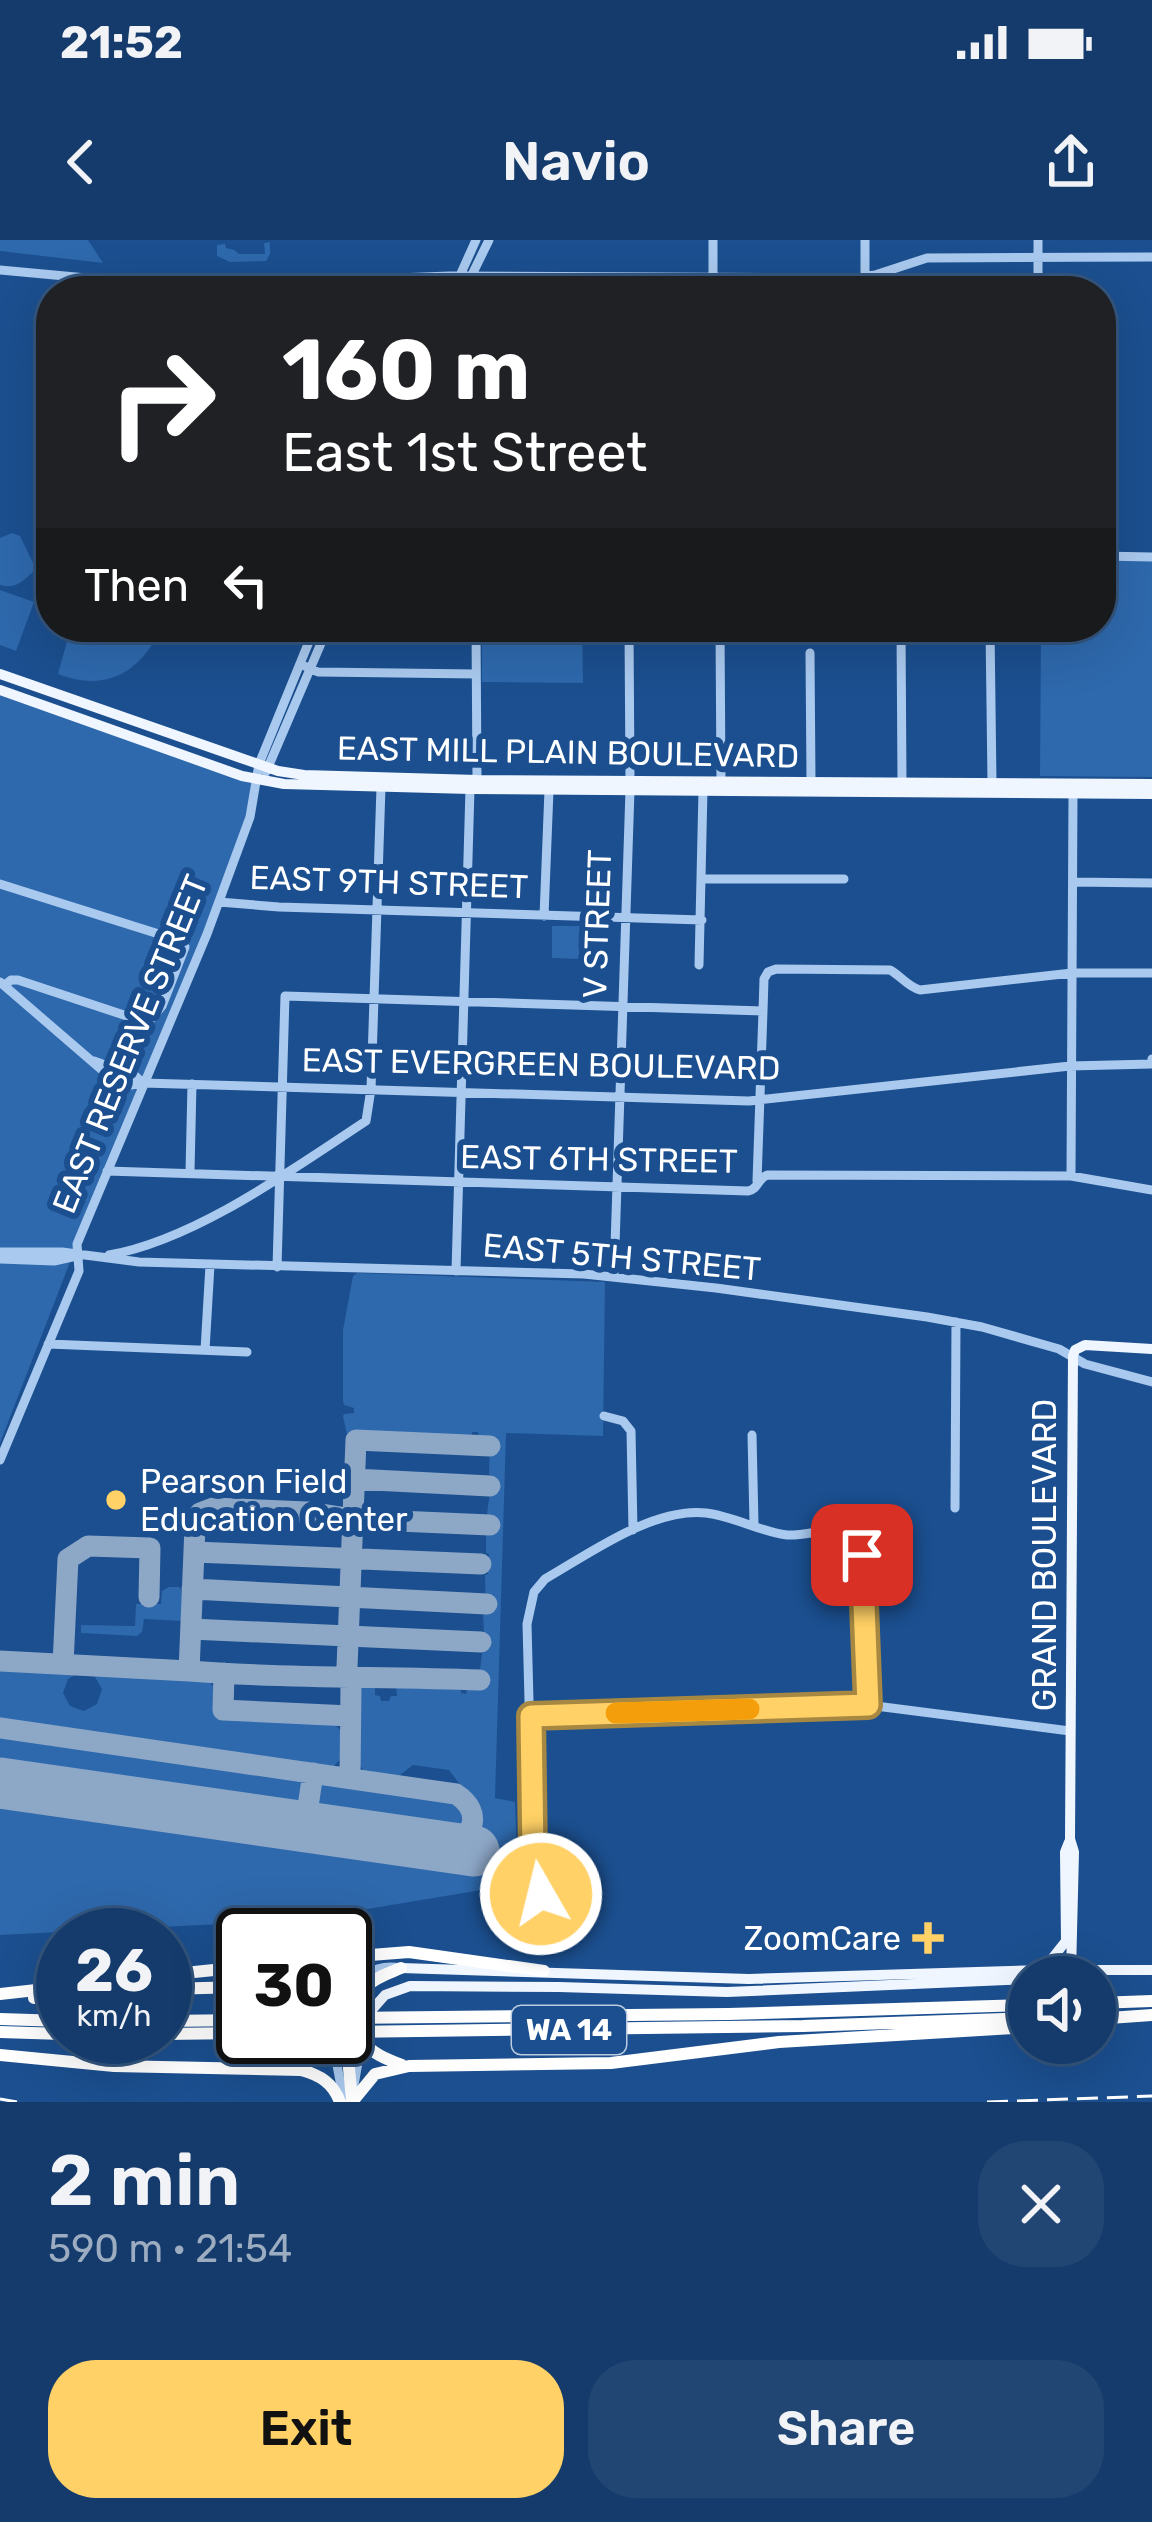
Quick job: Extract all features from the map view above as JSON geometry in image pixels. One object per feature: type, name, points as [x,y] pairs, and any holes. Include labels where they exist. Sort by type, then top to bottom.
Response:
[{"type":"highway","points":[[372,1955],[409,1952],[544,1972]]},
{"type":"highway","points":[[372,1982],[400,1968]]},
{"type":"highway","points":[[0,1996],[36,1991]]},
{"type":"highway","points":[[0,1996],[36,1996]]},
{"type":"highway","points":[[1116,2002],[1152,2001]]},
{"type":"highway","name":"WA 14","points":[[372,2028],[1008,2006]]},
{"type":"highway","points":[[1116,2018],[1152,2015]]},
{"type":"highway","points":[[0,2019],[36,2020]]},
{"type":"highway","name":"WA 14","points":[[410,2025],[1008,2023]]},
{"type":"highway","points":[[347,2102],[375,2074],[410,2066],[611,2063],[779,2042],[1008,2025]]},
{"type":"highway","points":[[0,2032],[36,2033]]},
{"type":"highway","points":[[372,2048],[388,2060],[410,2066]]},
{"type":"highway","points":[[0,2055],[130,2067],[269,2067],[314,2074],[347,2102]]},
{"type":"highway","points":[[269,2067],[278,2064]]},
{"type":"highway","points":[[347,2102],[348,2064]]},
{"type":"main road","name":"EAST MILL PLAIN BOULEVARD","points":[[0,674],[264,766],[304,775],[549,790],[721,781],[1152,784]]},
{"type":"main road","name":"EAST MILL PLAIN BOULEVARD","points":[[0,690],[258,781],[284,784],[1152,794]]},
{"type":"main road","name":"GRAND BOULEVARD","points":[[1070,1956],[1065,1852],[1070,1839],[1073,1356],[1084,1345],[1152,1349]]},
{"type":"main road","points":[[1056,1956],[1069,1943]]},
{"type":"main road","points":[[400,1968],[749,1978],[1008,1971]]},
{"type":"main road","points":[[1116,1971],[1152,1970]]},
{"type":"main road","points":[[372,2010],[385,1995],[410,1986],[697,1992],[1008,1980]]},
{"type":"street","points":[[465,276],[476,240]]},
{"type":"street","points":[[465,276],[489,240]]},
{"type":"street","points":[[713,240],[713,276]]},
{"type":"street","points":[[865,240],[865,276],[927,258],[1152,257]]},
{"type":"street","points":[[1038,240],[1038,276]]},
{"type":"street","points":[[0,270],[64,276]]},
{"type":"street","points":[[1116,556],[1152,557]]},
{"type":"street","name":"EAST RESERVE STREET","points":[[305,667],[311,642]]},
{"type":"street","name":"EAST RESERVE STREET","points":[[0,1460],[79,1271],[77,1244],[219,902],[264,766],[319,642]]},
{"type":"street","points":[[456,1271],[476,642]]},
{"type":"street","name":"V STREET","points":[[614,1276],[630,785],[629,642]]},
{"type":"street","points":[[721,642],[721,781]]},
{"type":"street","points":[[901,642],[902,782]]},
{"type":"street","points":[[990,642],[992,783]]},
{"type":"street","points":[[810,653],[811,782]]},
{"type":"street","points":[[305,667],[318,672],[476,674]]},
{"type":"street","points":[[104,1256],[155,1244],[193,1228],[364,1123],[371,1089],[381,787]]},
{"type":"street","points":[[544,916],[549,790]]},
{"type":"street","points":[[699,964],[703,790]]},
{"type":"street","points":[[1071,1176],[1072,793]]},
{"type":"street","points":[[702,879],[844,879]]},
{"type":"street","points":[[1073,882],[1152,884]]},
{"type":"street","points":[[0,884],[184,943],[162,1006],[148,1023],[18,980],[2,984]]},
{"type":"street","name":"EAST 9TH STREET","points":[[219,902],[279,908],[702,920]]},
{"type":"street","points":[[757,1186],[764,979],[768,972],[890,970],[920,990],[1072,973],[1152,974]]},
{"type":"street","name":"EAST EVERGREEN BOULEVARD","points":[[2,984],[109,1076],[131,1085],[759,1100],[1070,1066],[1152,1062]]},
{"type":"street","points":[[277,1267],[285,996],[763,1011]]},
{"type":"street","points":[[190,1172],[192,1084]]},
{"type":"street","name":"EAST 6TH STREET","points":[[107,1171],[748,1191],[768,1175],[1071,1176],[1152,1190]]},
{"type":"street","name":"EAST 5TH STREET","points":[[0,1256],[62,1252],[139,1262],[614,1276],[956,1322],[1033,1340],[1085,1364],[1152,1382]]},
{"type":"street","points":[[206,1350],[210,1264]]},
{"type":"street","points":[[955,1508],[956,1322]]},
{"type":"street","points":[[48,1344],[247,1352]]},
{"type":"street","points":[[604,1416],[623,1421],[632,1431],[633,1530]]},
{"type":"street","points":[[752,1435],[754,1524]]},
{"type":"street","points":[[545,1898],[538,1888],[533,1854],[526,1624],[534,1592],[545,1579],[633,1530],[687,1513],[791,1535],[850,1532],[861,1547],[868,1705]]},
{"type":"street","points":[[531,1716],[868,1705],[1070,1731]]},
{"type":"street","points":[[372,1970],[386,1965],[400,1968]]},
{"type":"street","points":[[793,1990],[810,1984],[877,1981],[888,1973]]},
{"type":"street","points":[[347,2102],[356,2064]]},
{"type":"shaded area","points":[[0,240],[88,240],[103,263],[0,251]]},
{"type":"shaded area","points":[[270,242],[266,261],[230,262],[217,256],[217,245],[225,244],[239,254],[265,254],[264,243]]},
{"type":"shaded area","points":[[12,533],[20,536],[36,569],[20,583],[0,585],[0,538]]},
{"type":"shaded area","points":[[1116,559],[1152,560],[1152,777],[1040,776],[1041,642],[1116,642]]},
{"type":"shaded area","points":[[0,590],[34,602],[16,651],[0,645]]},
{"type":"shaded area","points":[[67,642],[153,642],[130,668],[105,680],[58,674]]},
{"type":"shaded area","points":[[482,642],[582,642],[583,683],[482,682]]},
{"type":"shaded area","points":[[0,690],[251,782],[250,817],[0,1443]]},
{"type":"shaded area","points":[[552,926],[580,926],[579,959],[552,958]]},
{"type":"shaded area","points":[[353,1276],[605,1282],[603,1436],[506,1433],[495,1798],[515,1802],[518,1884],[372,1908],[216,1908],[216,1924],[192,1925],[192,1908],[36,1908],[36,1933],[0,1935],[0,1794],[476,1862],[476,1806],[449,1770],[413,1765],[395,1779],[362,1769],[357,1757],[358,1684],[364,1679],[380,1681],[375,1695],[389,1701],[397,1696],[396,1687],[389,1687],[392,1680],[432,1682],[433,1689],[441,1682],[448,1689],[460,1683],[461,1693],[466,1694],[468,1684],[480,1683],[476,1675],[485,1652],[490,1444],[479,1442],[478,1432],[472,1432],[471,1441],[347,1435],[343,1416],[354,1413],[354,1408],[343,1401],[343,1330]]},
{"type":"shaded area","points":[[179,1587],[184,1594],[183,1621],[144,1619],[137,1636],[81,1633],[81,1625],[135,1626],[136,1604],[161,1604],[162,1591]]},
{"type":"shaded area","points":[[0,1666],[203,1678],[215,1689],[216,1716],[329,1722],[341,1731],[345,1750],[333,1767],[320,1768],[0,1722]],"holes":[[[81,1672],[95,1677],[102,1689],[97,1704],[84,1711],[70,1706],[63,1693],[68,1679]]]},
{"type":"shaded area","points":[[0,1733],[287,1774],[304,1779],[304,1799],[299,1816],[0,1773]]},
{"type":"shaded area","points":[[323,1781],[453,1798],[465,1806],[466,1821],[447,1837],[314,1818],[313,1800]]},
{"type":"taxiway","points":[[350,1778],[347,1667],[356,1440],[490,1446]]},
{"type":"taxiway","points":[[354,1479],[490,1486]]},
{"type":"taxiway","points":[[480,1680],[189,1671],[195,1527],[200,1513],[213,1508],[490,1525]]},
{"type":"taxiway","points":[[63,1664],[68,1559],[88,1546],[150,1548],[149,1597]]},
{"type":"taxiway","points":[[194,1552],[481,1564]]},
{"type":"taxiway","points":[[192,1589],[487,1604]]},
{"type":"taxiway","points":[[191,1629],[481,1642]]},
{"type":"taxiway","points":[[0,1661],[189,1671]]},
{"type":"taxiway","points":[[224,1673],[223,1710],[350,1716]]},
{"type":"taxiway","points":[[0,1728],[456,1794],[470,1809],[472,1825],[462,1839],[443,1847]]},
{"type":"taxiway","points":[[296,1826],[306,1820],[313,1773]]},
{"type":"runway","points":[[0,1783],[474,1851]]},
{"type":"railway","points":[[987,2102],[1152,2096]]},
{"type":"railway","points":[[0,2099],[17,2102]]},
{"type":"slow traffic","points":[[616,1713],[749,1709]]},
{"type":"place","name":"Pearson Field Education Center","points":[[116,1500]]},
{"type":"place","name":"ZoomCare","points":[[928,1938]]},
{"type":"route","points":[[541,1894],[533,1854],[531,1716],[868,1705],[862,1555]]}]
